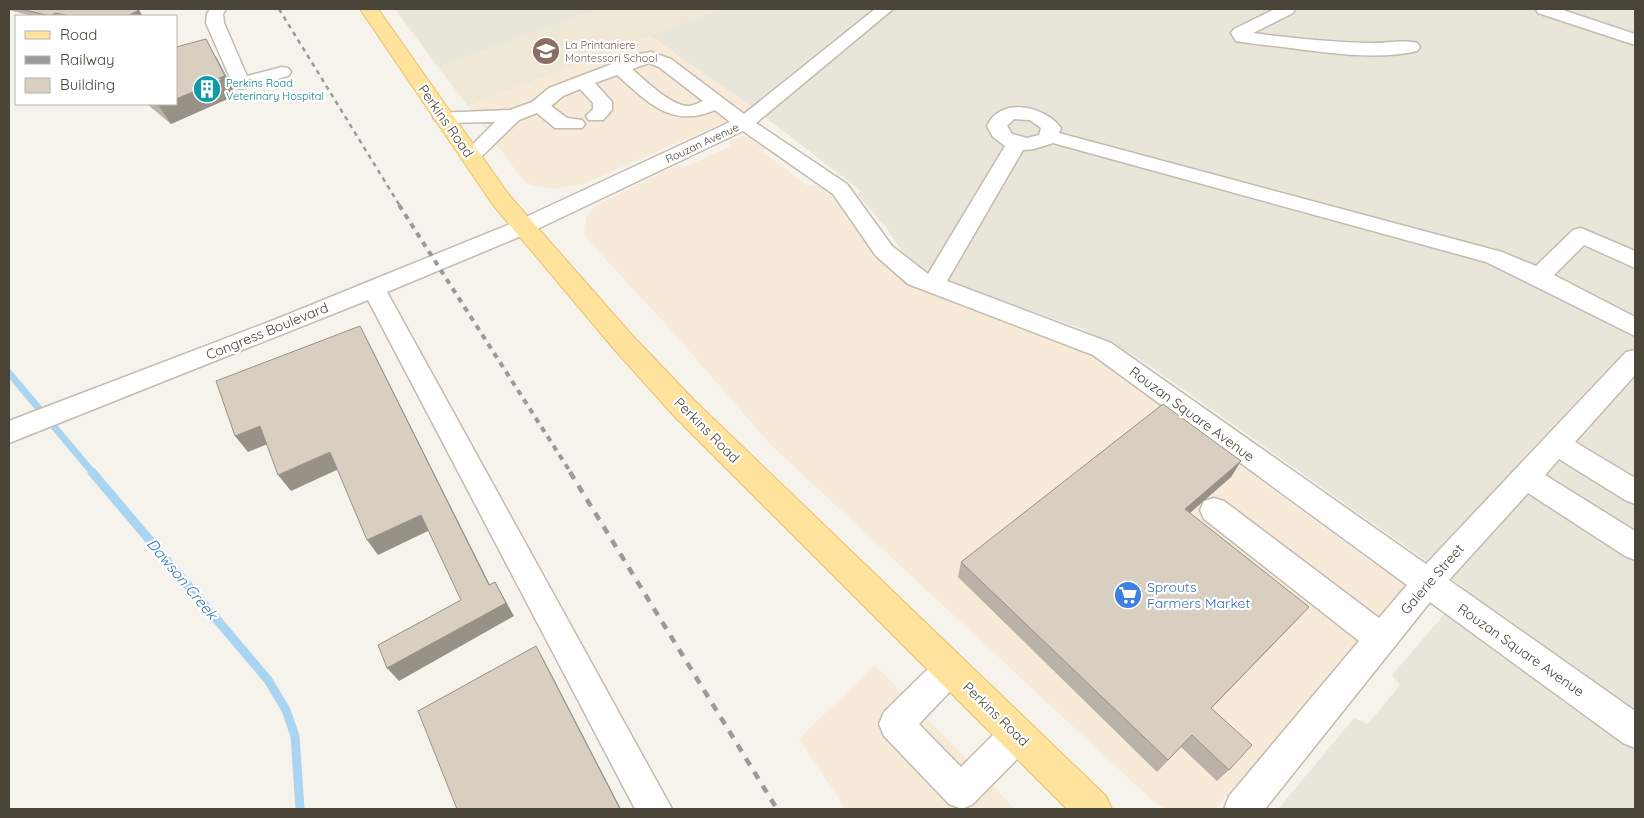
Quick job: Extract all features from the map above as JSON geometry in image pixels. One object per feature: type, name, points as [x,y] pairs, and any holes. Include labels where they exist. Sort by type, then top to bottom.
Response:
[{"type":"main road","name":"Perkins Road","points":[[369,9],[443,117],[523,227],[622,341],[684,408],[1093,809]]},
{"type":"street","points":[[218,9],[214,19],[241,83],[282,72]]},
{"type":"street","name":"Rouzan Avenue","points":[[523,227],[744,123],[885,9]]},
{"type":"street","points":[[1287,9],[1247,28],[1240,33],[1242,37],[1323,47],[1373,49],[1411,47]]},
{"type":"street","points":[[1544,9],[1635,40]]},
{"type":"street","points":[[205,50],[224,45]]},
{"type":"street","name":"Rouzan Square Avenue","points":[[512,116],[539,106],[556,92],[644,58],[658,59],[715,103],[840,189],[884,251],[916,278],[1102,349],[1635,731]]},
{"type":"street","points":[[620,68],[669,108],[682,112],[692,112],[715,103]]},
{"type":"street","points":[[584,82],[603,102],[602,110],[596,116]]},
{"type":"street","points":[[539,106],[562,124],[575,124]]},
{"type":"street","points":[[1018,113],[1035,115],[1048,123],[1051,128],[1049,136],[1042,142],[1035,144],[1017,143],[1002,136],[997,126],[1003,117],[1018,113]]},
{"type":"street","points":[[443,117],[512,116]]},
{"type":"street","points":[[471,156],[512,116]]},
{"type":"street","points":[[933,284],[1017,143]]},
{"type":"street","name":"Congress Boulevard","points":[[9,432],[523,227]]},
{"type":"street","points":[[1635,260],[1581,235],[1539,277],[1635,327]]},
{"type":"street","points":[[373,288],[654,809]]},
{"type":"street","name":"Galerie Street","points":[[1242,809],[1427,583],[1635,359]]},
{"type":"street","points":[[1556,444],[1635,492]]},
{"type":"street","points":[[1526,477],[1635,547]]},
{"type":"street","points":[[1214,510],[1381,639]]},
{"type":"street","points":[[950,669],[896,724],[961,792],[1017,735]]},
{"type":"lane","points":[[1049,136],[1494,257],[1539,277]]},
{"type":"shaded area","points":[[395,9],[600,9],[438,67]]},
{"type":"shaded area","name":"La Printaniere Montessori School","points":[[600,9],[720,9],[468,106],[438,67]]},
{"type":"shaded area","points":[[720,9],[1635,9],[1635,809],[1278,809],[1354,718],[1368,724],[1400,685],[1392,675],[1466,589],[1150,366],[1127,352],[1083,329],[933,277],[907,260],[886,227],[857,194],[861,191],[755,109],[650,36]]},
{"type":"shaded area","points":[[650,36],[755,109],[583,184],[554,189],[531,185],[523,180],[468,106]]},
{"type":"shaded area","points":[[741,136],[754,137],[766,147],[762,151],[808,186],[817,185],[836,200],[866,234],[889,269],[904,282],[1085,349],[1175,409],[1170,414],[1374,564],[1381,560],[1408,583],[1406,595],[1216,808],[1168,809],[1155,803],[771,445],[672,331],[588,240],[584,232],[586,218],[594,207],[676,166],[683,168],[731,146],[729,142]]},
{"type":"shaded area","points":[[875,665],[1015,809],[846,809],[799,739]]},
{"type":"building","points":[[21,9],[139,10],[129,15],[66,15],[56,13],[46,15]]},
{"type":"building","points":[[206,39],[225,76],[219,78],[222,80],[178,98],[178,46]]},
{"type":"building","points":[[360,326],[489,585],[495,582],[506,603],[387,668],[378,645],[461,600],[421,515],[367,540],[330,452],[278,475],[260,426],[235,436],[216,381]]},
{"type":"building","points":[[1163,404],[1241,461],[1185,509],[1309,607],[1211,708],[1252,745],[1229,770],[1192,735],[1168,760],[961,562]]},
{"type":"building","points":[[536,646],[620,809],[457,809],[418,711]]},
{"type":"waterway","name":"Dawson Creek","points":[[9,373],[93,473]]},
{"type":"waterway","name":"Dawson Creek","points":[[92,472],[268,680],[286,710],[295,736],[300,809]]},
{"type":"railway","points":[[279,9],[400,206]]},
{"type":"railway","points":[[399,205],[571,473]]},
{"type":"railway","points":[[570,472],[777,809]]},
{"type":"place","name":"La Printaniere Montessori School","points":[[546,51]]},
{"type":"place","name":"Perkins Road Veterinary Hospital","points":[[207,89]]},
{"type":"place","name":"Sprouts Farmers Market","points":[[1128,595]]}]
